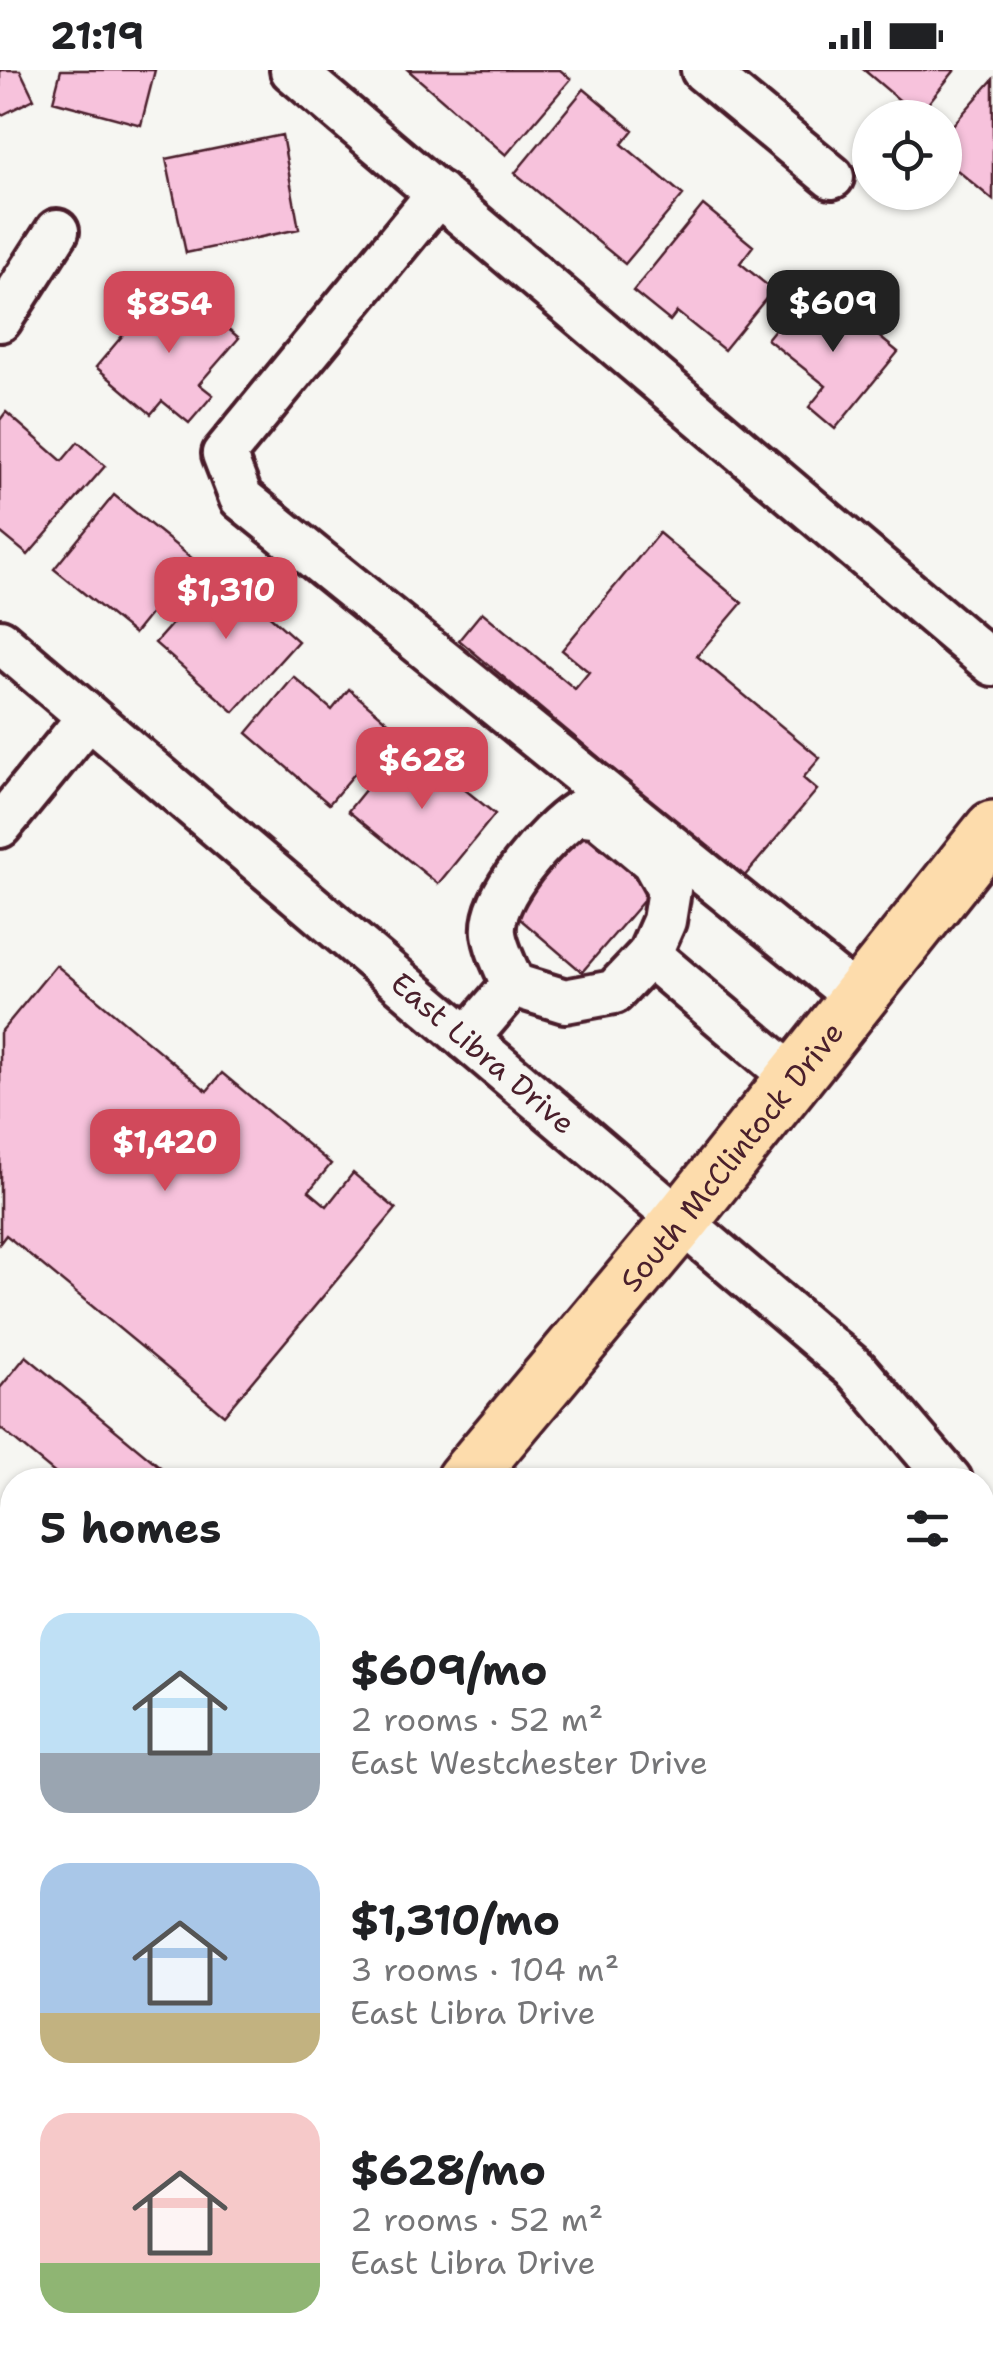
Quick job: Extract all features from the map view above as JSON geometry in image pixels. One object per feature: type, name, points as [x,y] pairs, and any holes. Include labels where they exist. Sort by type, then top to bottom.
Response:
[{"type":"main road","name":"South McClintock Drive","points":[[474,1468],[679,1223],[993,830]]},
{"type":"street","points":[[292,70],[993,664]]},
{"type":"street","points":[[704,70],[832,178]]},
{"type":"street","points":[[439,193],[224,454],[241,498],[858,998]]},
{"type":"street","points":[[0,320],[57,232]]},
{"type":"street","name":"East Libra Drive","points":[[0,641],[857,1372],[940,1468]]},
{"type":"street","points":[[0,826],[89,717]]},
{"type":"street","points":[[577,813],[599,816],[653,861],[669,890],[664,921],[649,955],[614,992],[565,1001],[513,985],[494,932],[499,899],[559,825],[577,813]]},
{"type":"street","points":[[649,955],[794,1078]]},
{"type":"street","points":[[468,1039],[513,985]]},
{"type":"building","points":[[0,70],[20,70],[34,99],[0,116]]},
{"type":"building","points":[[61,70],[155,70],[141,125],[53,101]]},
{"type":"building","points":[[408,70],[560,70],[571,79],[506,155]]},
{"type":"building","points":[[864,70],[955,70],[931,100],[899,100]]},
{"type":"building","points":[[993,79],[993,200],[962,174],[962,115]]},
{"type":"building","points":[[584,89],[633,130],[622,144],[683,195],[625,264],[515,173]]},
{"type":"building","points":[[282,135],[299,229],[186,253],[166,159]]},
{"type":"building","points":[[703,205],[753,246],[740,263],[773,290],[724,350],[677,312],[670,321],[633,291]]},
{"type":"building","points":[[178,286],[239,338],[199,384],[213,395],[189,423],[162,401],[151,414],[96,367],[144,310],[152,317]]},
{"type":"building","points":[[805,292],[835,317],[843,307],[898,352],[835,429],[809,407],[826,386],[767,339]]},
{"type":"building","points":[[6,412],[62,461],[78,442],[105,466],[28,555],[0,532],[0,420]]},
{"type":"building","points":[[114,495],[194,560],[134,634],[54,569]]},
{"type":"building","points":[[659,533],[742,603],[697,656],[820,758],[803,778],[817,790],[743,878],[459,640],[482,612],[575,689],[589,672],[562,650]]},
{"type":"building","points":[[219,571],[298,641],[234,712],[155,643]]},
{"type":"building","points":[[294,677],[332,710],[349,689],[394,727],[329,804],[247,733]]},
{"type":"building","points":[[405,741],[495,814],[438,884],[348,811]]},
{"type":"building","points":[[587,825],[657,885],[582,972],[512,912]]},
{"type":"building","points":[[56,965],[207,1091],[222,1073],[331,1164],[309,1191],[327,1206],[353,1173],[396,1209],[224,1415],[6,1235],[0,1243],[0,1033]]},
{"type":"building","points":[[26,1356],[161,1468],[48,1468],[0,1428],[0,1388]]}]
